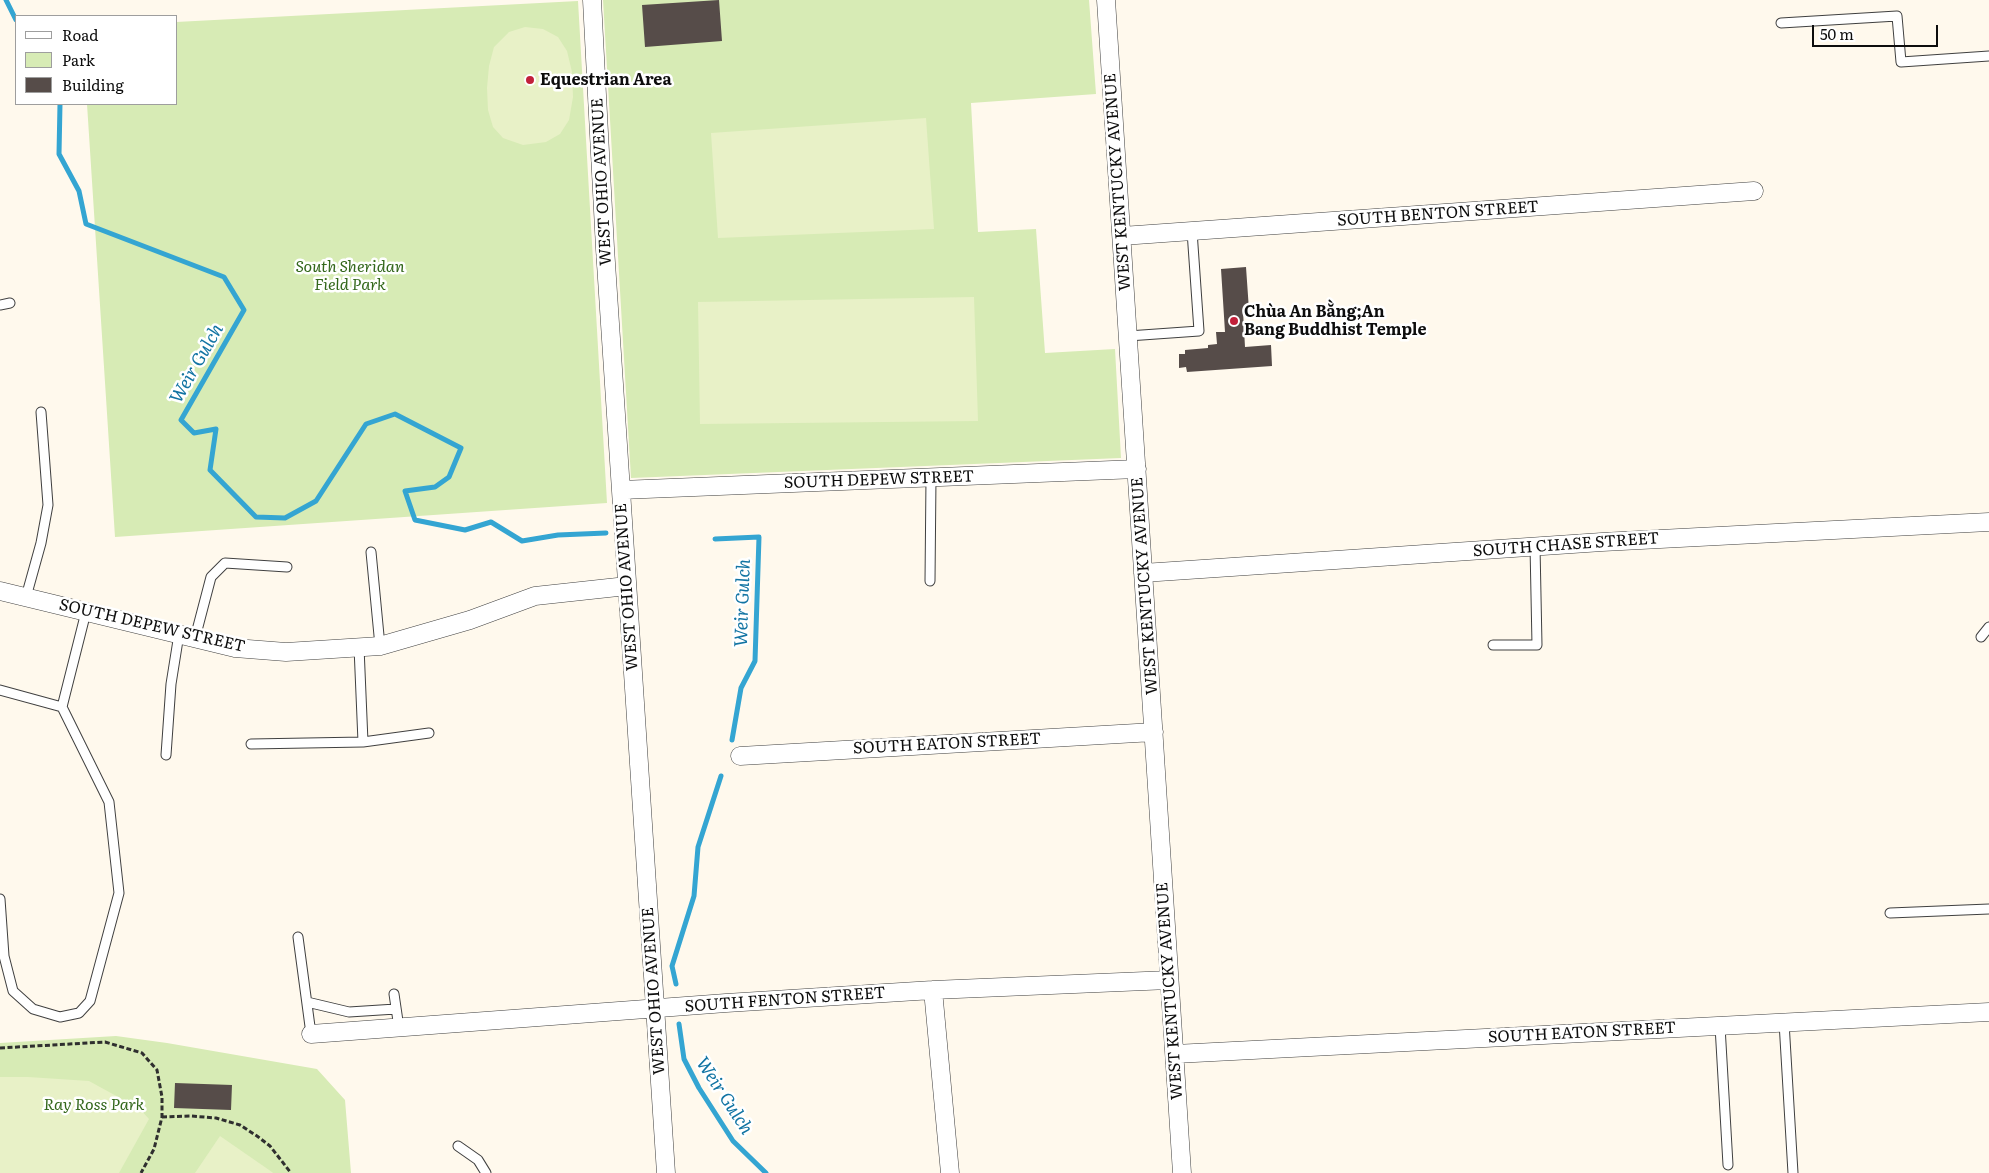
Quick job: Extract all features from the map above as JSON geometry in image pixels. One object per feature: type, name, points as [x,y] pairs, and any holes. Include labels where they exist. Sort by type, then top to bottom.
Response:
[{"type":"street","name":"WEST OHIO AVENUE","points":[[592,0],[627,586],[666,1173]]},
{"type":"street","name":"WEST KENTUCKY AVENUE","points":[[1106,0],[1182,1173]]},
{"type":"street","name":"SOUTH BENTON STREET","points":[[1122,236],[1754,191]]},
{"type":"street","name":"SOUTH DEPEW STREET","points":[[621,490],[1137,469]]},
{"type":"street","name":"SOUTH CHASE STREET","points":[[1143,573],[1535,546],[1989,522]]},
{"type":"street","name":"SOUTH DEPEW STREET","points":[[0,590],[235,648],[286,652],[380,646],[470,620],[535,596],[627,586]]},
{"type":"street","name":"SOUTH EATON STREET","points":[[740,756],[1154,732]]},
{"type":"street","name":"SOUTH FENTON STREET","points":[[311,1034],[726,1003],[933,990],[1169,980]]},
{"type":"street","points":[[933,990],[950,1173]]},
{"type":"street","name":"SOUTH EATON STREET","points":[[1175,1054],[1989,1012]]},
{"type":"lane","points":[[1781,23],[1897,16],[1901,62],[1989,56]]},
{"type":"lane","points":[[1128,336],[1199,331],[1192,231]]},
{"type":"lane","points":[[0,306],[10,303]]},
{"type":"lane","points":[[26,597],[41,543],[48,505],[41,412]]},
{"type":"lane","points":[[930,580],[931,478]]},
{"type":"lane","points":[[1493,645],[1537,645],[1535,546]]},
{"type":"lane","points":[[371,552],[380,646]]},
{"type":"lane","points":[[166,755],[172,684],[187,636],[212,577],[225,563],[287,567]]},
{"type":"lane","points":[[0,899],[4,956],[13,991],[33,1009],[60,1017],[79,1013],[90,1001],[119,893],[109,802],[62,707],[86,612]]},
{"type":"lane","points":[[1981,637],[1989,627]]},
{"type":"lane","points":[[359,647],[363,742]]},
{"type":"lane","points":[[0,690],[62,707]]},
{"type":"lane","points":[[251,744],[363,742],[429,733]]},
{"type":"lane","points":[[1890,913],[1989,909]]},
{"type":"lane","points":[[298,937],[311,1034]]},
{"type":"lane","points":[[394,994],[399,1028]]},
{"type":"lane","points":[[307,1002],[349,1012],[396,1009]]},
{"type":"lane","points":[[1784,1022],[1793,1173]]},
{"type":"lane","points":[[1720,1026],[1728,1164]]},
{"type":"lane","points":[[458,1146],[478,1160],[486,1173]]},
{"type":"path","points":[[0,1048],[104,1042],[142,1053],[157,1070],[162,1097],[162,1117],[154,1149],[140,1173]]},
{"type":"path","points":[[162,1117],[191,1116],[216,1118],[240,1125],[270,1146],[291,1173]]},
{"type":"green space","points":[[603,0],[1089,0],[1096,94],[971,103],[978,232],[1036,229],[1045,353],[1115,349],[1121,458],[631,478]]},
{"type":"green space","name":"South Sheridan Field Park","points":[[578,1],[607,503],[115,537],[87,105],[178,105],[178,22]]},
{"type":"green space","name":"Equestrian Area","points":[[525,27],[543,29],[558,37],[567,51],[572,72],[573,97],[569,120],[560,134],[546,142],[523,145],[503,138],[493,127],[488,110],[487,88],[489,66],[494,47],[509,32]]},
{"type":"green space","points":[[926,118],[934,229],[718,238],[711,133]]},
{"type":"green space","points":[[974,297],[978,421],[700,424],[698,302]]},
{"type":"green space","name":"Ray Ross Park","points":[[116,1036],[317,1069],[345,1100],[351,1173],[0,1173],[0,1043]]},
{"type":"green space","points":[[0,1077],[89,1081],[140,1109],[149,1119],[119,1173],[0,1173]]},
{"type":"green space","points":[[220,1136],[272,1172],[273,1173],[195,1173]]},
{"type":"building","points":[[719,0],[722,41],[645,47],[642,5]]},
{"type":"building","name":"Chùa An Bằng;An Bang Buddhist Temple","points":[[1246,267],[1249,310],[1243,311],[1245,347],[1271,345],[1272,366],[1187,372],[1186,367],[1179,368],[1179,354],[1185,354],[1185,350],[1208,348],[1208,345],[1217,344],[1216,332],[1225,332],[1221,269]]},
{"type":"building","points":[[175,1083],[232,1085],[231,1110],[174,1108]]},
{"type":"waterway","name":"Weir Gulch","points":[[6,0],[15,18]]},
{"type":"waterway","name":"Weir Gulch","points":[[60,105],[59,154],[79,191],[86,224],[224,277],[244,310],[181,420],[194,433],[216,429],[210,470],[256,517],[285,518],[316,501],[366,424],[395,414],[461,448],[449,477],[435,487],[405,491],[415,520],[465,530],[491,522],[522,541],[558,535],[606,533]]},
{"type":"waterway","name":"Weir Gulch","points":[[715,539],[759,537],[755,661],[741,688],[732,740]]},
{"type":"waterway","name":"Weir Gulch","points":[[676,984],[672,966],[694,896],[698,847],[721,776]]},
{"type":"waterway","name":"Weir Gulch","points":[[679,1024],[684,1059],[699,1088],[733,1141],[766,1173]]},
{"type":"place","name":"Equestrian Area","points":[[530,80]]},
{"type":"place","name":"Chùa An Bằng;An Bang Buddhist Temple","points":[[1234,321]]}]
